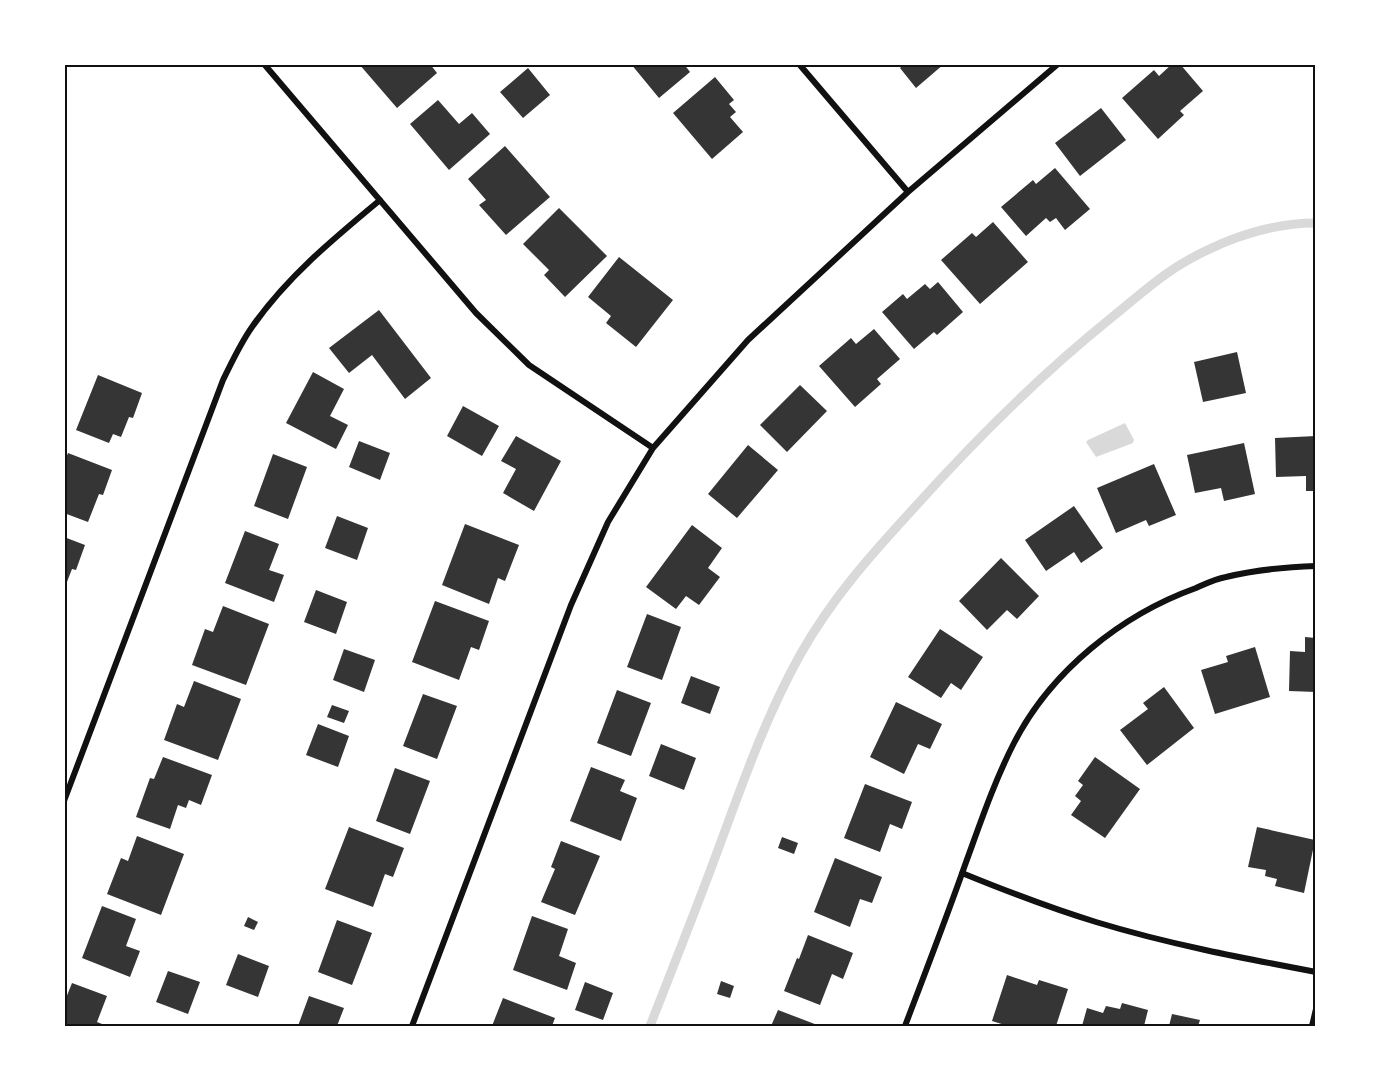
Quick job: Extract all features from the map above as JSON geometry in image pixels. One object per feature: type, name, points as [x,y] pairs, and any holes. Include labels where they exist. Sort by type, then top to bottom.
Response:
[{"type":"street","points":[[264,64],[476,313],[510,349],[529,365],[652,448]]},
{"type":"street","points":[[799,64],[908,192]]},
{"type":"street","points":[[412,1026],[571,605],[608,522],[652,448],[748,340],[908,192],[1058,64]]},
{"type":"street","points":[[64,801],[223,380],[238,350],[251,328],[290,280],[380,200]]},
{"type":"street","points":[[906,1026],[988,801],[1014,742],[1035,708],[1058,681],[1089,649],[1129,620],[1160,602],[1224,577],[1292,567],[1316,566]]},
{"type":"street","points":[[962,873],[1034,902],[1097,923],[1212,952],[1316,972]]},
{"type":"street","points":[[1312,1026],[1316,1009]]},
{"type":"shaded area","points":[[1125,423],[1134,440],[1133,443],[1096,457],[1086,442]]},
{"type":"building","points":[[359,64],[430,64],[437,73],[397,108]]},
{"type":"building","points":[[631,64],[684,64],[690,72],[659,98]]},
{"type":"building","points":[[904,64],[944,64],[916,88],[900,68]]},
{"type":"building","points":[[1172,64],[1180,64],[1203,91],[1180,111],[1184,115],[1158,139],[1122,98],[1154,70],[1159,76]]},
{"type":"building","points":[[528,68],[550,95],[523,118],[500,92]]},
{"type":"building","points":[[715,77],[734,100],[729,104],[736,112],[730,117],[743,132],[712,159],[673,113]]},
{"type":"building","points":[[438,100],[459,124],[472,113],[490,134],[449,170],[410,124]]},
{"type":"building","points":[[1101,108],[1126,140],[1080,176],[1055,143]]},
{"type":"building","points":[[505,146],[550,197],[506,235],[479,205],[486,200],[468,179]]},
{"type":"building","points":[[1055,168],[1090,209],[1065,230],[1056,218],[1050,222],[1046,218],[1026,236],[1001,207],[1033,180],[1036,184]]},
{"type":"building","points":[[559,208],[607,256],[565,297],[544,275],[549,270],[523,244]]},
{"type":"building","points":[[993,222],[1028,262],[980,304],[941,260],[972,233],[976,237]]},
{"type":"building","points":[[619,257],[673,300],[636,347],[606,323],[611,316],[588,297]]},
{"type":"building","points":[[938,282],[963,312],[937,335],[934,332],[914,349],[882,312],[903,294],[907,299],[925,284],[930,289]]},
{"type":"building","points":[[379,310],[431,378],[405,399],[372,355],[349,373],[329,348]]},
{"type":"building","points":[[874,329],[900,359],[877,379],[881,384],[855,407],[819,366],[851,338],[856,344]]},
{"type":"building","points":[[1237,352],[1246,393],[1203,402],[1194,362]]},
{"type":"building","points":[[313,372],[344,389],[330,416],[348,425],[336,449],[286,423]]},
{"type":"building","points":[[98,375],[142,393],[133,418],[129,417],[121,437],[113,434],[109,443],[76,430]]},
{"type":"building","points":[[800,385],[827,411],[787,452],[760,425]]},
{"type":"building","points":[[463,406],[499,426],[482,456],[447,436]]},
{"type":"building","points":[[516,436],[561,461],[534,511],[503,493],[516,469],[501,461]]},
{"type":"building","points":[[1316,436],[1316,491],[1306,491],[1306,476],[1276,477],[1275,438]]},
{"type":"building","points":[[359,441],[390,453],[380,480],[349,467]]},
{"type":"building","points":[[1244,443],[1255,494],[1224,501],[1221,488],[1195,493],[1187,455]]},
{"type":"building","points":[[748,445],[778,470],[737,518],[708,494]]},
{"type":"building","points":[[68,453],[112,470],[103,495],[99,494],[88,522],[64,513],[64,463]]},
{"type":"building","points":[[273,454],[307,467],[288,519],[254,506]]},
{"type":"building","points":[[1154,464],[1176,515],[1149,526],[1146,520],[1116,533],[1097,488]]},
{"type":"building","points":[[1074,506],[1103,548],[1081,563],[1074,552],[1046,571],[1025,540]]},
{"type":"building","points":[[337,516],[368,528],[357,560],[325,548]]},
{"type":"building","points":[[465,524],[519,545],[505,581],[498,578],[489,604],[442,585]]},
{"type":"building","points":[[692,525],[722,548],[708,568],[720,577],[699,605],[686,596],[676,609],[646,587]]},
{"type":"building","points":[[245,531],[279,544],[269,570],[284,575],[274,602],[225,583]]},
{"type":"building","points":[[64,537],[85,545],[76,570],[72,569],[65,587]]},
{"type":"building","points":[[1001,558],[1039,596],[1017,619],[1007,610],[987,630],[959,601]]},
{"type":"building","points":[[316,590],[347,602],[336,634],[304,622]]},
{"type":"building","points":[[435,601],[489,621],[479,650],[471,647],[459,680],[412,662]]},
{"type":"building","points":[[223,606],[269,624],[246,685],[192,665],[205,629],[213,632]]},
{"type":"building","points":[[647,614],[681,627],[662,680],[627,667]]},
{"type":"building","points":[[940,629],[983,657],[961,690],[951,683],[941,698],[908,677]]},
{"type":"building","points":[[1305,637],[1316,638],[1316,692],[1289,691],[1290,651],[1305,652]]},
{"type":"building","points":[[1255,647],[1270,697],[1215,714],[1201,670],[1228,662],[1226,656]]},
{"type":"building","points":[[344,649],[375,660],[364,692],[333,680]]},
{"type":"building","points":[[691,676],[720,687],[710,714],[681,703]]},
{"type":"building","points":[[194,681],[241,699],[218,760],[164,740],[177,704],[184,707]]},
{"type":"building","points":[[1164,687],[1194,728],[1147,765],[1120,730],[1148,709],[1143,703]]},
{"type":"building","points":[[617,690],[651,703],[631,756],[597,743]]},
{"type":"building","points":[[423,694],[457,706],[437,759],[403,746]]},
{"type":"building","points":[[896,702],[942,724],[930,749],[918,744],[904,774],[870,757]]},
{"type":"building","points":[[332,705],[349,711],[344,723],[327,717]]},
{"type":"building","points":[[318,724],[349,736],[338,767],[306,755]]},
{"type":"building","points":[[661,744],[696,758],[684,790],[649,776]]},
{"type":"building","points":[[163,757],[212,775],[201,805],[189,800],[186,808],[178,805],[170,829],[136,817],[150,778],[154,779]]},
{"type":"building","points":[[1095,757],[1140,789],[1105,838],[1071,815],[1081,801],[1075,796],[1083,785],[1078,781]]},
{"type":"building","points":[[591,767],[625,780],[620,791],[637,798],[621,841],[570,821]]},
{"type":"building","points":[[395,768],[430,781],[410,834],[376,821]]},
{"type":"building","points":[[865,784],[912,802],[902,829],[890,824],[880,852],[844,838]]},
{"type":"building","points":[[349,827],[404,848],[393,877],[385,874],[373,907],[325,889]]},
{"type":"building","points":[[1257,827],[1315,840],[1304,893],[1275,886],[1277,879],[1265,876],[1266,870],[1248,867]]},
{"type":"building","points":[[137,836],[184,854],[161,915],[107,894],[121,858],[128,861]]},
{"type":"building","points":[[782,837],[798,843],[794,854],[778,848]]},
{"type":"building","points":[[561,841],[600,856],[575,915],[541,902],[555,869],[551,867]]},
{"type":"building","points":[[835,858],[882,877],[872,903],[860,899],[850,927],[814,912]]},
{"type":"building","points":[[102,906],[136,919],[126,946],[140,951],[130,977],[82,958]]},
{"type":"building","points":[[532,916],[568,929],[559,956],[576,963],[567,990],[513,970]]},
{"type":"building","points":[[248,917],[258,922],[254,930],[244,926]]},
{"type":"building","points":[[337,920],[372,933],[352,985],[318,972]]},
{"type":"building","points":[[808,935],[853,953],[843,979],[832,974],[820,1005],[784,991]]},
{"type":"building","points":[[238,954],[269,966],[258,997],[226,985]]},
{"type":"building","points":[[168,971],[200,982],[188,1014],[156,1002]]},
{"type":"building","points":[[1007,975],[1037,985],[1039,980],[1068,989],[1056,1026],[1008,1026],[992,1021]]},
{"type":"building","points":[[721,981],[734,986],[730,998],[717,994]]},
{"type":"building","points":[[585,982],[613,993],[603,1020],[575,1010]]},
{"type":"building","points":[[72,983],[107,996],[97,1022],[107,1026],[64,1026],[64,1003]]},
{"type":"building","points":[[309,996],[344,1008],[337,1026],[298,1026]]},
{"type":"building","points":[[503,998],[555,1018],[552,1026],[492,1026]]},
{"type":"building","points":[[1122,1003],[1148,1010],[1144,1026],[1082,1026],[1087,1008],[1103,1013],[1106,1006],[1120,1009]]},
{"type":"building","points":[[778,1010],[820,1026],[771,1026]]},
{"type":"building","points":[[1172,1014],[1200,1020],[1198,1026],[1169,1026]]},
{"type":"waterway","points":[[650,1026],[746,774],[776,702],[812,634],[867,561],[1008,409],[1084,340],[1159,279],[1190,259],[1235,238],[1283,226],[1316,223]]}]
